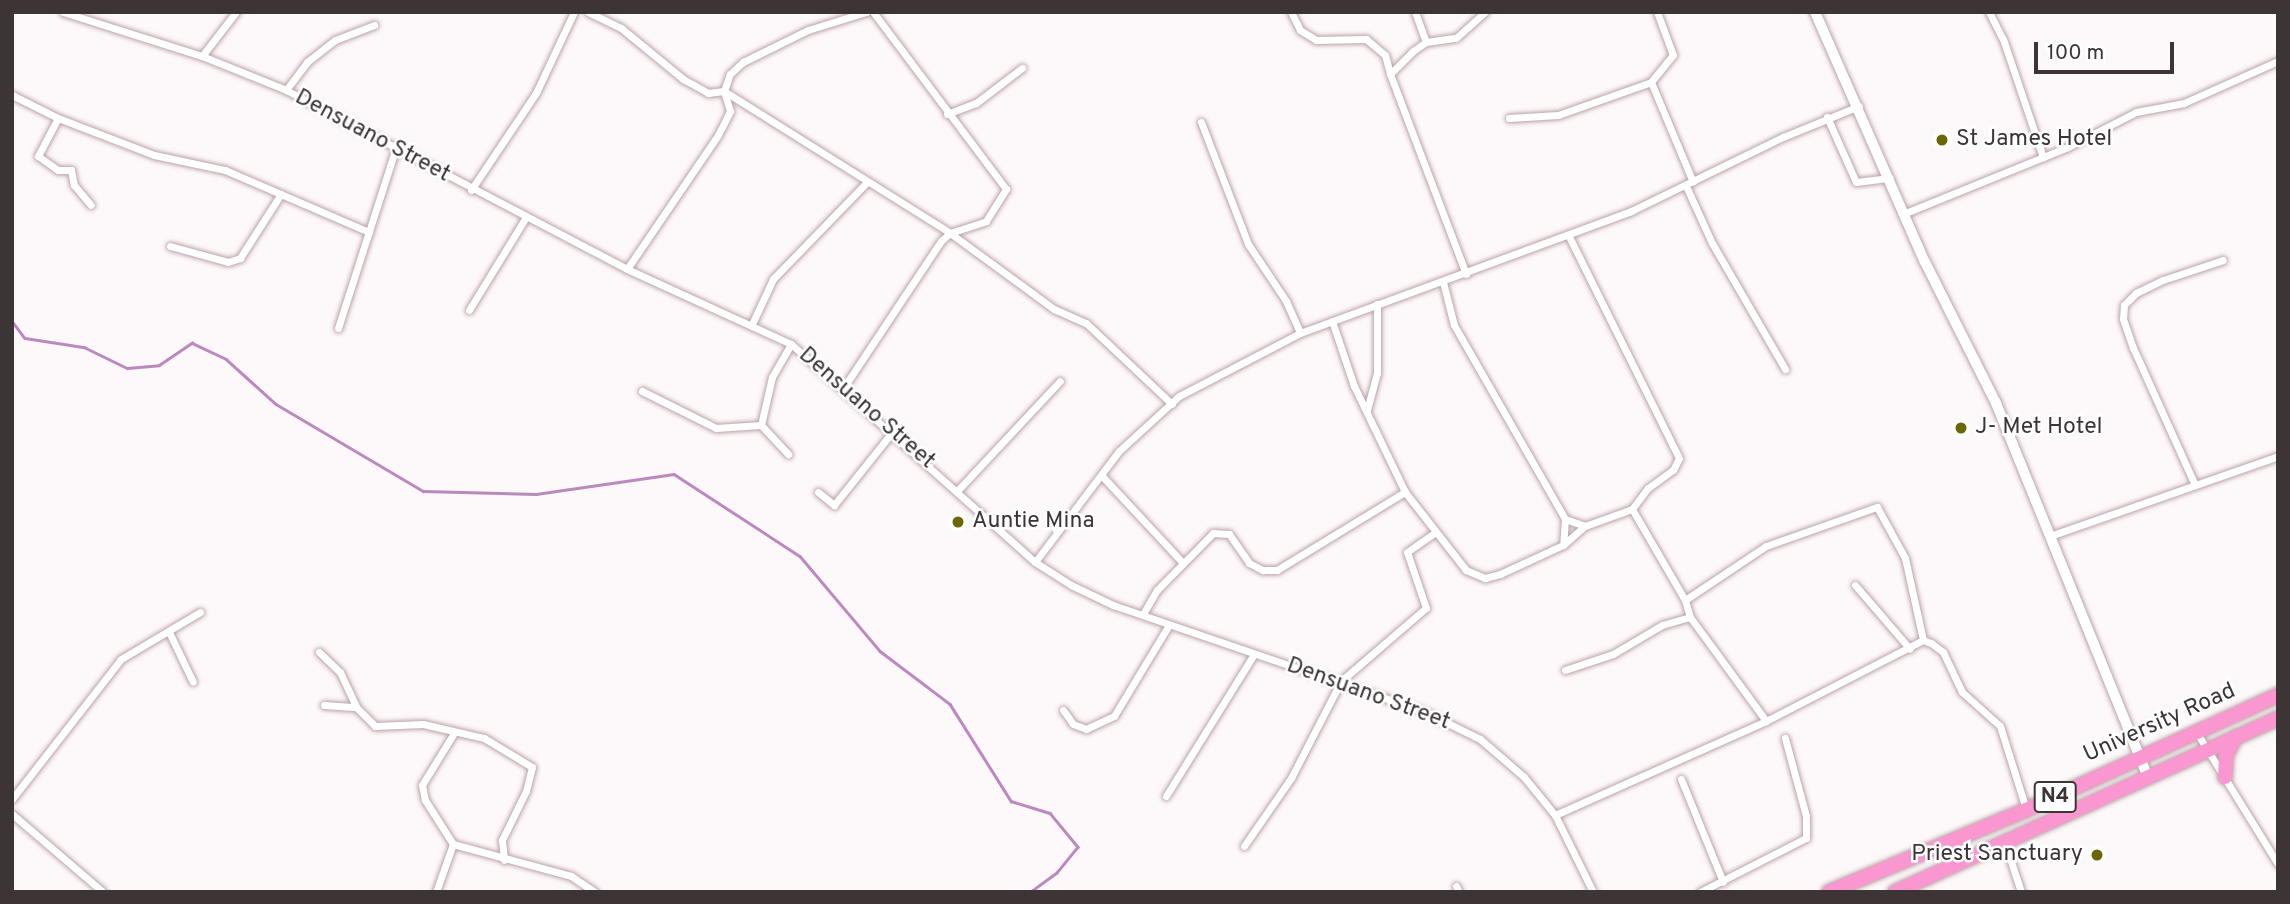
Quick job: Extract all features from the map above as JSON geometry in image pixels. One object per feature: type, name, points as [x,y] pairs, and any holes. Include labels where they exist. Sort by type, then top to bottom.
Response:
[{"type":"highway","name":"University Road","points":[[1829,892],[2026,810],[2278,695]]},
{"type":"highway","name":"University Road","points":[[1895,892],[2278,718]]},
{"type":"highway","points":[[2225,778],[2226,755],[2236,737]]},
{"type":"street","name":"Densuano Street","points":[[63,12],[90,16],[202,56],[286,90],[396,147],[471,190],[627,269],[791,344],[845,387],[1035,562],[1081,590],[1169,625],[1341,681],[1424,712],[1480,739],[1524,777],[1555,815],[1593,892]]},
{"type":"street","points":[[202,56],[236,12]]},
{"type":"street","points":[[471,190],[536,93],[574,12]]},
{"type":"street","points":[[588,12],[621,28],[683,79],[708,93],[724,91],[865,184],[950,233],[1054,309],[1086,323],[1172,404]]},
{"type":"street","points":[[627,269],[718,135],[730,111],[724,91],[730,74],[743,62],[808,30],[866,12]]},
{"type":"street","points":[[845,387],[950,233],[986,221],[1006,189],[947,114],[873,12]]},
{"type":"street","points":[[1291,12],[1300,30],[1316,40],[1366,38],[1385,55],[1466,274]]},
{"type":"street","points":[[1415,12],[1426,42]]},
{"type":"street","points":[[1390,74],[1399,61],[1426,42],[1455,38],[1485,12]]},
{"type":"street","points":[[1510,118],[1558,115],[1651,82],[1672,54],[1657,12]]},
{"type":"street","points":[[1815,12],[1859,106],[1903,214],[1996,403],[2148,778]]},
{"type":"street","points":[[1989,12],[2003,39],[2043,157]]},
{"type":"street","points":[[286,90],[307,62],[335,40],[374,25]]},
{"type":"street","points":[[1903,214],[2043,157],[2136,112],[2183,103],[2278,61]]},
{"type":"street","points":[[947,114],[976,103],[1022,68]]},
{"type":"street","points":[[1651,82],[1712,243],[1785,369]]},
{"type":"street","points":[[12,95],[58,118],[154,155],[225,170],[369,233]]},
{"type":"street","points":[[1035,562],[1102,477],[1119,451],[1179,396],[1300,333],[1569,236],[1689,184],[1827,117],[1859,106]]},
{"type":"street","points":[[1827,117],[1856,182],[1890,178]]},
{"type":"street","points":[[58,118],[38,156],[58,170],[71,170],[74,184],[91,205]]},
{"type":"street","points":[[1201,122],[1248,244],[1286,301],[1300,333]]},
{"type":"street","points":[[338,328],[396,147]]},
{"type":"street","points":[[751,324],[773,279],[865,184]]},
{"type":"street","points":[[170,246],[228,262],[240,258],[281,194]]},
{"type":"street","points":[[469,310],[526,217]]},
{"type":"street","points":[[1332,321],[1367,415],[1380,433],[1405,492],[1434,533],[1466,570],[1485,578],[1563,545],[1585,526],[1632,509],[1648,488],[1673,470],[1679,458],[1569,236]]},
{"type":"street","points":[[2195,485],[2133,348],[2123,319],[2124,304],[2136,293],[2163,280],[2223,260]]},
{"type":"street","points":[[1443,282],[1454,325],[1565,519],[1563,545]]},
{"type":"street","points":[[1367,415],[1377,373],[1377,304]]},
{"type":"street","points":[[761,425],[772,377],[791,344]]},
{"type":"street","points":[[958,490],[1060,381]]},
{"type":"street","points":[[642,391],[716,428],[761,425]]},
{"type":"street","points":[[761,425],[788,454]]},
{"type":"street","points":[[818,492],[834,505],[893,431]]},
{"type":"street","points":[[2050,536],[2278,456]]},
{"type":"street","points":[[1102,477],[1182,562]]},
{"type":"street","points":[[1143,614],[1182,562],[1220,530],[1237,542],[1249,563],[1263,570],[1277,570],[1405,492]]},
{"type":"street","points":[[1685,600],[1766,546],[1877,507],[1905,558],[1923,640],[1943,652],[1956,684],[2000,726],[2026,810]]},
{"type":"street","points":[[1632,509],[1685,600],[1690,617],[1766,720]]},
{"type":"street","points":[[1565,519],[1585,526]]},
{"type":"street","points":[[1244,846],[1290,778],[1341,681],[1426,608],[1406,552],[1434,533]]},
{"type":"street","points":[[1855,585],[1910,649]]},
{"type":"street","points":[[12,799],[121,659],[200,612]]},
{"type":"street","points":[[1565,670],[1625,648],[1662,625],[1690,617]]},
{"type":"street","points":[[1063,710],[1073,724],[1086,729],[1114,716],[1169,625]]},
{"type":"street","points":[[169,632],[193,682]]},
{"type":"street","points":[[1555,815],[1766,720],[1910,649],[1923,640]]},
{"type":"street","points":[[319,652],[340,672],[356,707],[374,726],[424,724],[484,738],[532,767],[526,791],[502,840],[504,860]]},
{"type":"street","points":[[1166,796],[1254,654]]},
{"type":"street","points":[[324,705],[356,707]]},
{"type":"street","points":[[454,733],[422,785],[425,800],[453,845],[571,876],[595,892]]},
{"type":"street","points":[[2197,733],[2278,864]]},
{"type":"street","points":[[1700,892],[1805,838],[1806,816],[1785,738]]},
{"type":"street","points":[[1681,779],[1723,882]]},
{"type":"street","points":[[12,814],[103,892]]},
{"type":"street","points":[[2005,842],[2021,892]]},
{"type":"street","points":[[436,892],[453,845]]},
{"type":"waterway","points":[[12,321],[25,338],[84,347],[127,368],[159,365],[192,343],[226,359],[276,404],[423,491],[536,494],[674,474],[800,556],[880,651],[950,704],[1011,801],[1050,813],[1078,847],[1057,873],[1031,892]]},
{"type":"place","name":"St James Hotel","points":[[1942,140]]},
{"type":"place","name":"J- Met Hotel","points":[[1961,428]]},
{"type":"place","name":"Auntie Mina","points":[[958,522]]},
{"type":"place","name":"Priest Sanctuary","points":[[2097,855]]}]
